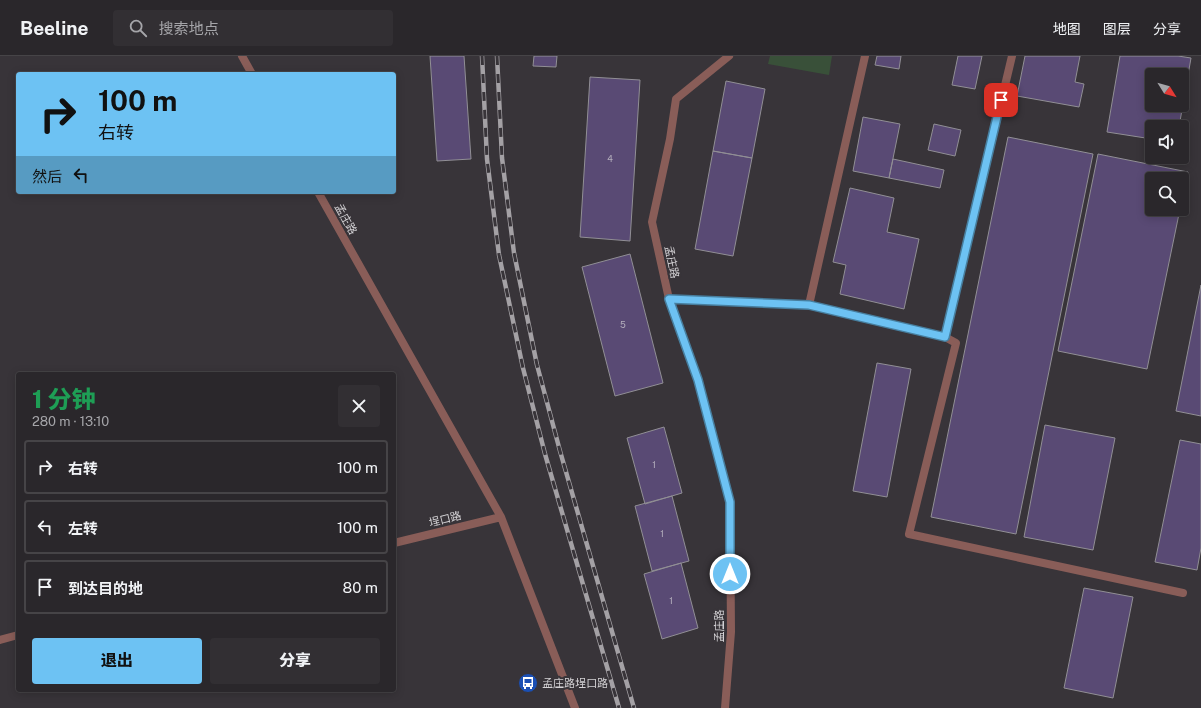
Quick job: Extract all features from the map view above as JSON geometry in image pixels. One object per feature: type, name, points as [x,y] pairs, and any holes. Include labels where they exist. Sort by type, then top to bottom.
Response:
[{"type":"street","points":[[242,56],[251,72]]},
{"type":"street","name":"孟庄路","points":[[725,708],[731,632],[730,502],[698,380],[669,299],[652,222],[670,138],[676,99],[729,56]]},
{"type":"street","points":[[809,305],[865,56]]},
{"type":"street","points":[[945,337],[1012,56]]},
{"type":"street","name":"孟庄路","points":[[319,194],[501,517],[575,708]]},
{"type":"street","points":[[669,299],[809,305],[945,337],[956,343],[909,534],[1183,593]]},
{"type":"street","name":"埕口路","points":[[396,543],[501,517]]},
{"type":"street","points":[[0,640],[16,636]]},
{"type":"green space","points":[[770,56],[832,56],[829,75],[768,64]]},
{"type":"building","points":[[430,56],[464,56],[471,159],[437,161]]},
{"type":"building","points":[[534,56],[557,56],[556,67],[533,66]]},
{"type":"building","points":[[877,56],[901,56],[899,69],[875,65]]},
{"type":"building","points":[[958,56],[982,56],[975,89],[952,85]]},
{"type":"building","points":[[1025,56],[1080,56],[1075,82],[1084,84],[1079,107],[1017,96]]},
{"type":"building","points":[[1120,56],[1178,56],[1191,58],[1189,70],[1189,68],[1145,68],[1145,112],[1182,112],[1180,120],[1145,120],[1145,138],[1107,132]]},
{"type":"building","points":[[590,77],[640,80],[630,241],[580,237]]},
{"type":"building","points":[[726,81],[765,89],[752,158],[713,151]]},
{"type":"building","points":[[863,117],[900,124],[889,178],[853,171]]},
{"type":"building","points":[[934,124],[961,130],[955,156],[928,150]]},
{"type":"building","points":[[1008,137],[1093,154],[1016,534],[931,517]]},
{"type":"building","points":[[713,151],[752,158],[733,256],[695,249]]},
{"type":"building","points":[[1098,154],[1188,172],[1145,172],[1145,216],[1179,216],[1147,369],[1058,351]]},
{"type":"building","points":[[893,159],[944,170],[940,188],[889,178]]},
{"type":"building","points":[[850,188],[894,198],[887,232],[919,239],[904,309],[840,294],[846,265],[833,262]]},
{"type":"building","points":[[630,254],[663,383],[615,396],[582,267]]},
{"type":"building","points":[[1201,285],[1201,416],[1176,411]]},
{"type":"building","points":[[877,363],[911,369],[887,497],[853,491]]},
{"type":"building","points":[[1045,425],[1115,438],[1093,550],[1024,537]]},
{"type":"building","points":[[664,427],[682,493],[645,504],[627,438]]},
{"type":"building","points":[[1180,440],[1201,444],[1201,548],[1197,570],[1155,562]]},
{"type":"building","points":[[672,496],[689,561],[652,571],[635,506]]},
{"type":"building","points":[[681,563],[698,628],[662,639],[644,574]]},
{"type":"building","points":[[1084,588],[1133,597],[1113,698],[1064,688]]},
{"type":"railway","points":[[482,56],[487,159],[499,255],[523,368],[545,454],[619,708]]},
{"type":"railway","points":[[497,56],[502,158],[514,253],[537,365],[560,451],[634,708]]},
{"type":"place","name":"孟庄路埕口路","points":[[528,683]]},
{"type":"route","points":[[730,574],[730,502],[698,380],[669,299],[809,305],[945,337],[1001,100]]}]
